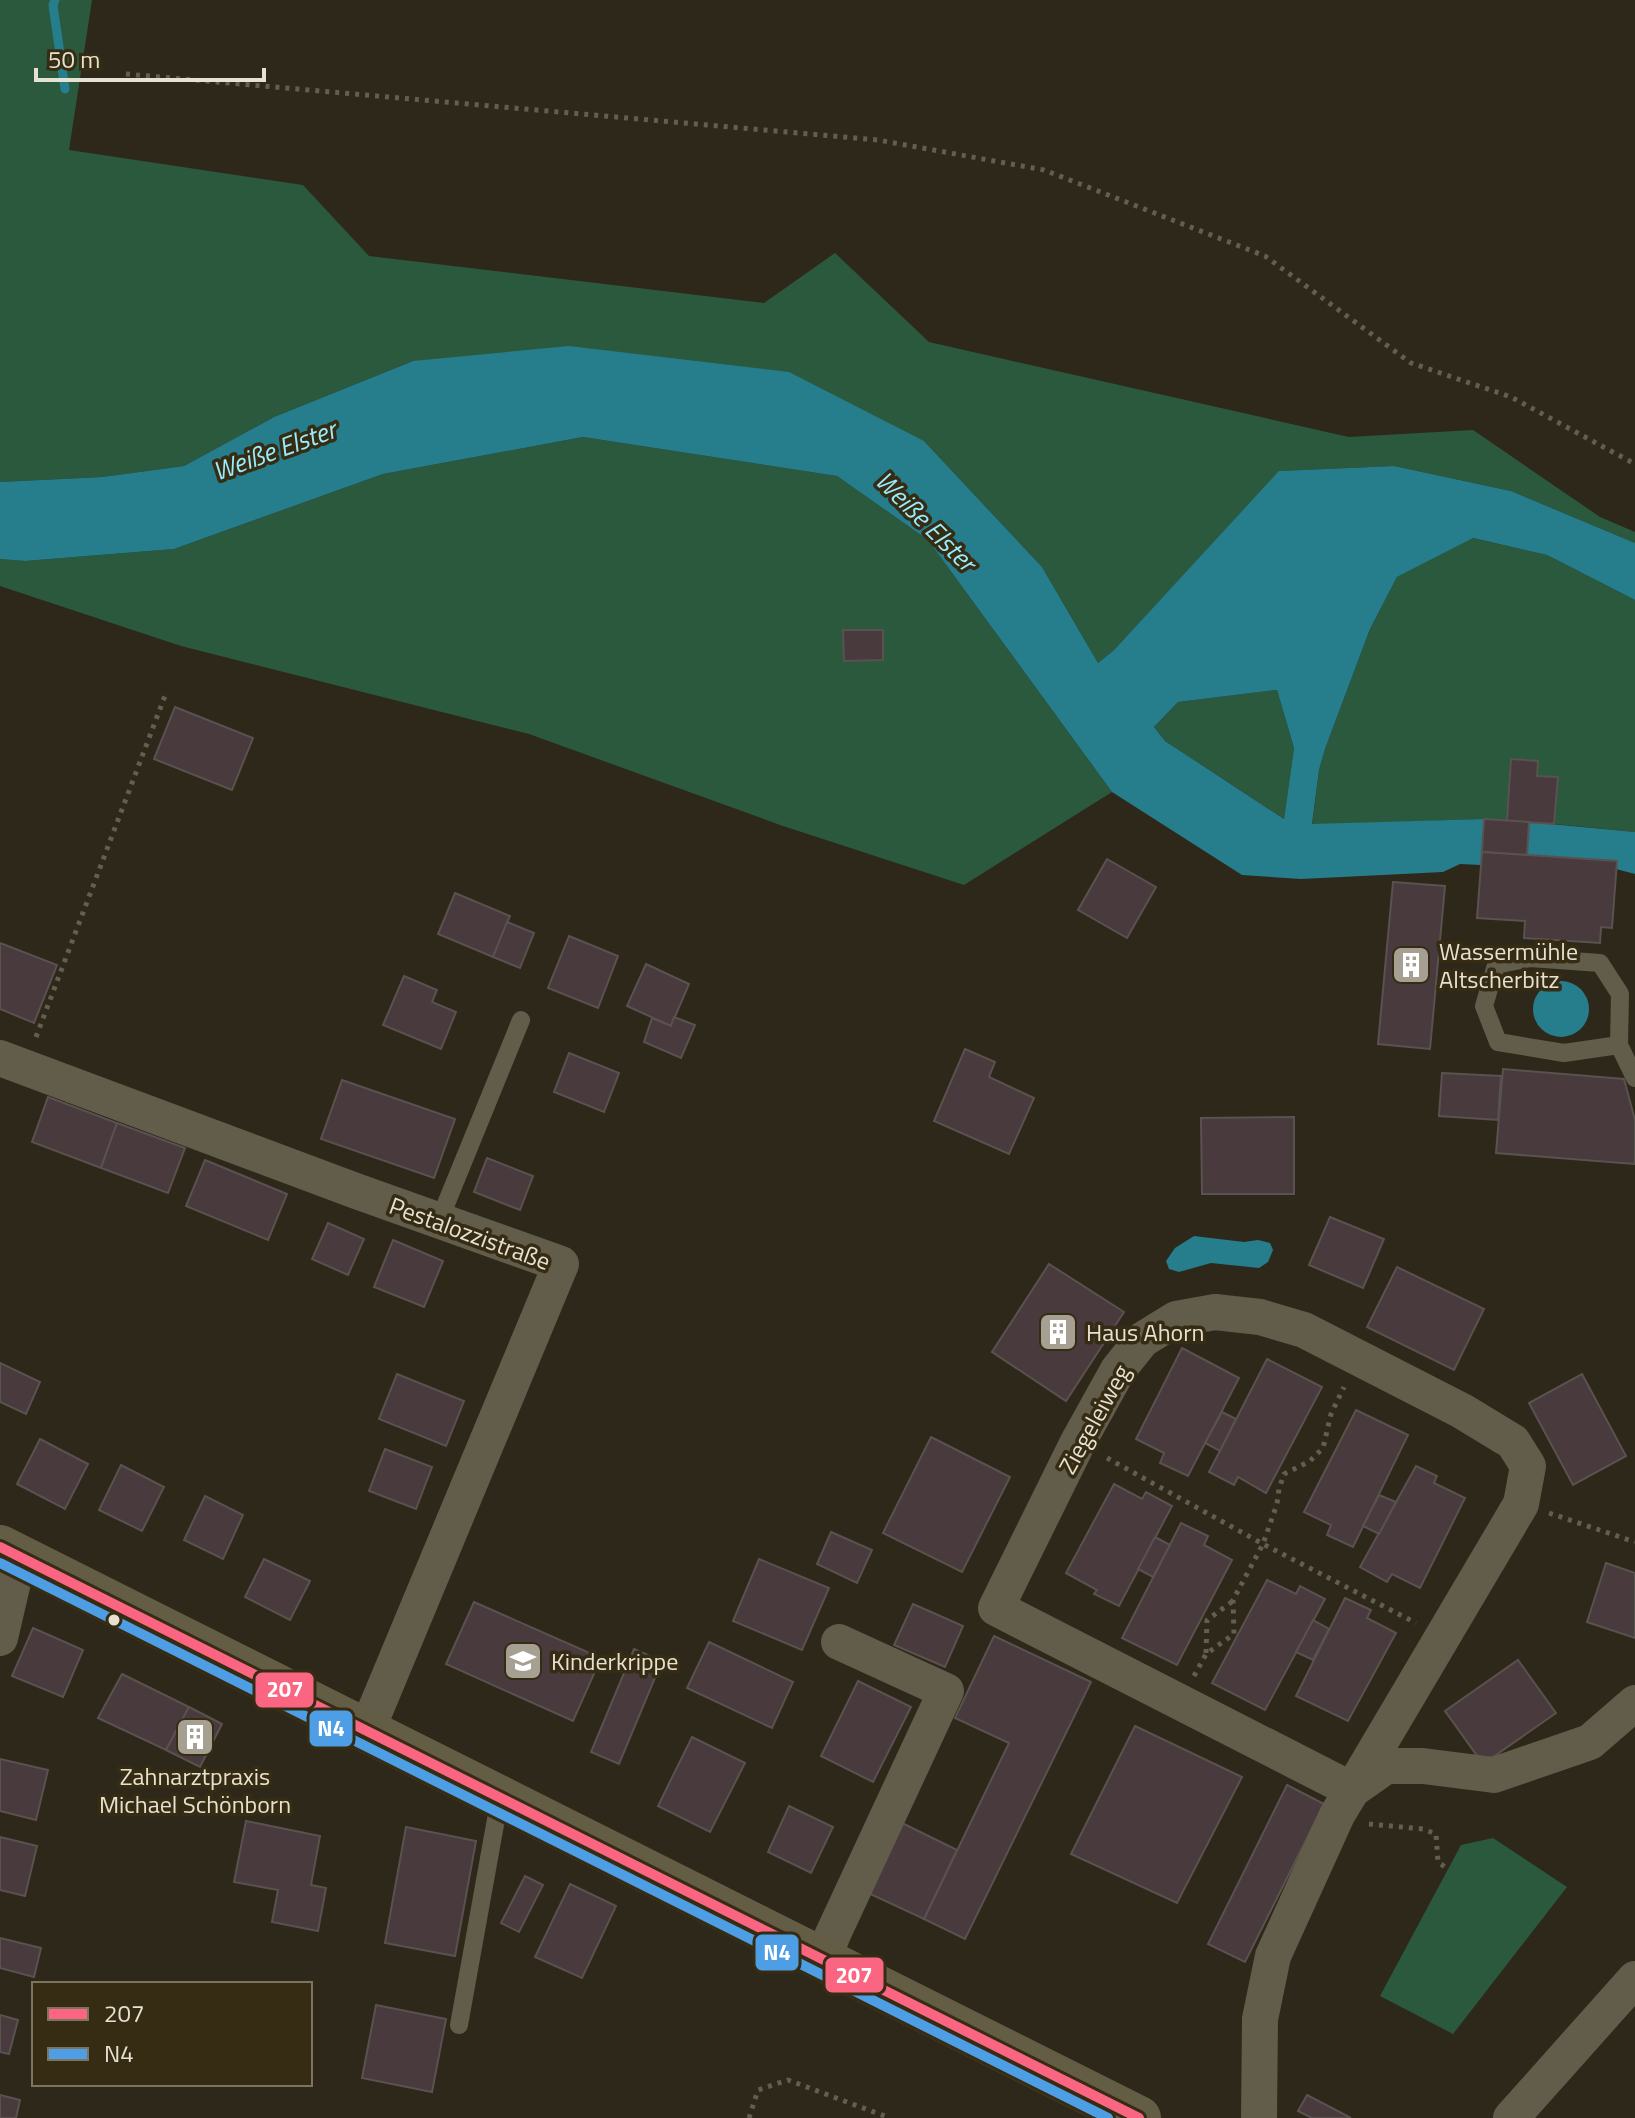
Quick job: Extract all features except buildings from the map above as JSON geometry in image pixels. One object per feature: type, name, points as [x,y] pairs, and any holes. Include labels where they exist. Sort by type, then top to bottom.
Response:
[{"type":"street","name":"Pestalozzistraße","points":[[12,1063],[561,1264],[367,1730]]},
{"type":"street","name":"Ziegeleiweg","points":[[1259,2118],[1260,2019],[1273,1956],[1344,1803],[1521,1504],[1528,1466],[1513,1442],[1462,1411],[1304,1330],[1260,1317],[1215,1312],[1176,1319],[1142,1340],[1118,1370],[1078,1442],[996,1608],[1181,1701],[1344,1803]]},
{"type":"street","points":[[0,1638],[10,1551],[1139,2118]]},
{"type":"street","points":[[823,1958],[946,1691],[839,1642]]},
{"type":"street","points":[[1409,1694],[1423,1766]]},
{"type":"street","points":[[1344,1803],[1386,1766],[1423,1766],[1494,1775],[1590,1742],[1635,1703]]},
{"type":"street","points":[[1511,2118],[1635,1979]]},
{"type":"lane","points":[[1619,1045],[1564,1053],[1498,1042],[1484,1006],[1496,965],[1530,958],[1600,963],[1620,994],[1619,1045],[1635,1078]]},
{"type":"lane","points":[[439,1221],[521,1020]]},
{"type":"lane","points":[[459,2025],[500,1797]]},
{"type":"path","points":[[126,74],[878,140],[1044,170],[1265,256],[1411,363],[1511,397],[1635,464]]},
{"type":"path","points":[[12,1063],[166,693]]},
{"type":"path","points":[[1181,1701],[1206,1654],[1207,1620],[1233,1600],[1263,1544],[1284,1474],[1310,1461],[1323,1448],[1331,1414],[1358,1358]]},
{"type":"path","points":[[1078,1442],[1263,1544],[1443,1637]]},
{"type":"path","points":[[1521,1504],[1635,1542]]},
{"type":"path","points":[[1206,1654],[1234,1634],[1233,1600]]},
{"type":"path","points":[[1344,1803],[1368,1824],[1423,1829],[1436,1834],[1438,1862],[1448,1869]]},
{"type":"path","points":[[749,2118],[758,2090],[788,2080],[890,2118]]},
{"type":"green space","points":[[0,0],[92,0],[69,150],[303,185],[369,256],[764,303],[835,253],[929,342],[1349,437],[1473,430],[1600,517],[1635,532],[1635,543],[1511,491],[1394,466],[1280,471],[1114,650],[1098,663],[1042,567],[924,441],[413,361],[274,417],[184,466],[102,477],[0,482]]},
{"type":"green space","points":[[583,437],[837,476],[928,540],[1112,792],[964,885],[783,826],[529,734],[181,646],[0,586],[0,559],[25,561],[174,549],[383,474]]},
{"type":"green space","points":[[1472,538],[1547,555],[1635,600],[1635,832],[1554,824],[1557,778],[1537,776],[1537,761],[1512,759],[1507,821],[1484,819],[1312,825],[1325,749],[1370,629],[1397,577]]},
{"type":"green space","points":[[1277,690],[1294,748],[1284,819],[1165,741],[1154,727],[1178,702]]},
{"type":"green space","points":[[1493,1838],[1567,1887],[1453,2034],[1380,1996],[1461,1845]]},
{"type":"water","name":"Weiße Elster","points":[[569,346],[789,372],[924,441],[1042,567],[1098,663],[1114,650],[1279,471],[1394,466],[1511,491],[1635,543],[1635,600],[1547,555],[1473,538],[1397,577],[1370,629],[1325,749],[1312,824],[1484,819],[1481,865],[1460,864],[1443,872],[1301,879],[1242,875],[1112,792],[928,540],[837,476],[583,437],[383,474],[174,549],[25,561],[0,559],[0,482],[102,477],[184,466],[274,417],[413,361]],"holes":[[[1277,690],[1294,748],[1284,819],[1165,741],[1154,727],[1178,702]]]},
{"type":"water","points":[[1529,822],[1635,832],[1635,874],[1616,869],[1616,861],[1527,855]]},
{"type":"water","points":[[1561,981],[1581,989],[1589,1009],[1581,1029],[1561,1037],[1541,1029],[1533,1009],[1541,989]]},
{"type":"water","points":[[1194,1236],[1244,1242],[1258,1240],[1270,1243],[1273,1250],[1268,1262],[1259,1268],[1211,1263],[1179,1272],[1169,1269],[1166,1261],[1175,1248]]},
{"type":"waterway","points":[[55,0],[53,5],[65,89]]},
{"type":"transit line","name":"207","points":[[0,1547],[1139,2118]]},
{"type":"transit line","name":"N4","points":[[0,1563],[1108,2118]]},
{"type":"place","name":"Wassermühle Altscherbitz","points":[[1411,965]]},
{"type":"place","name":"Haus Ahorn","points":[[1058,1332]]},
{"type":"place","name":"Kinderkrippe","points":[[523,1661]]},
{"type":"place","name":"Zahnarztpraxis Michael Schönborn","points":[[195,1737]]}]
